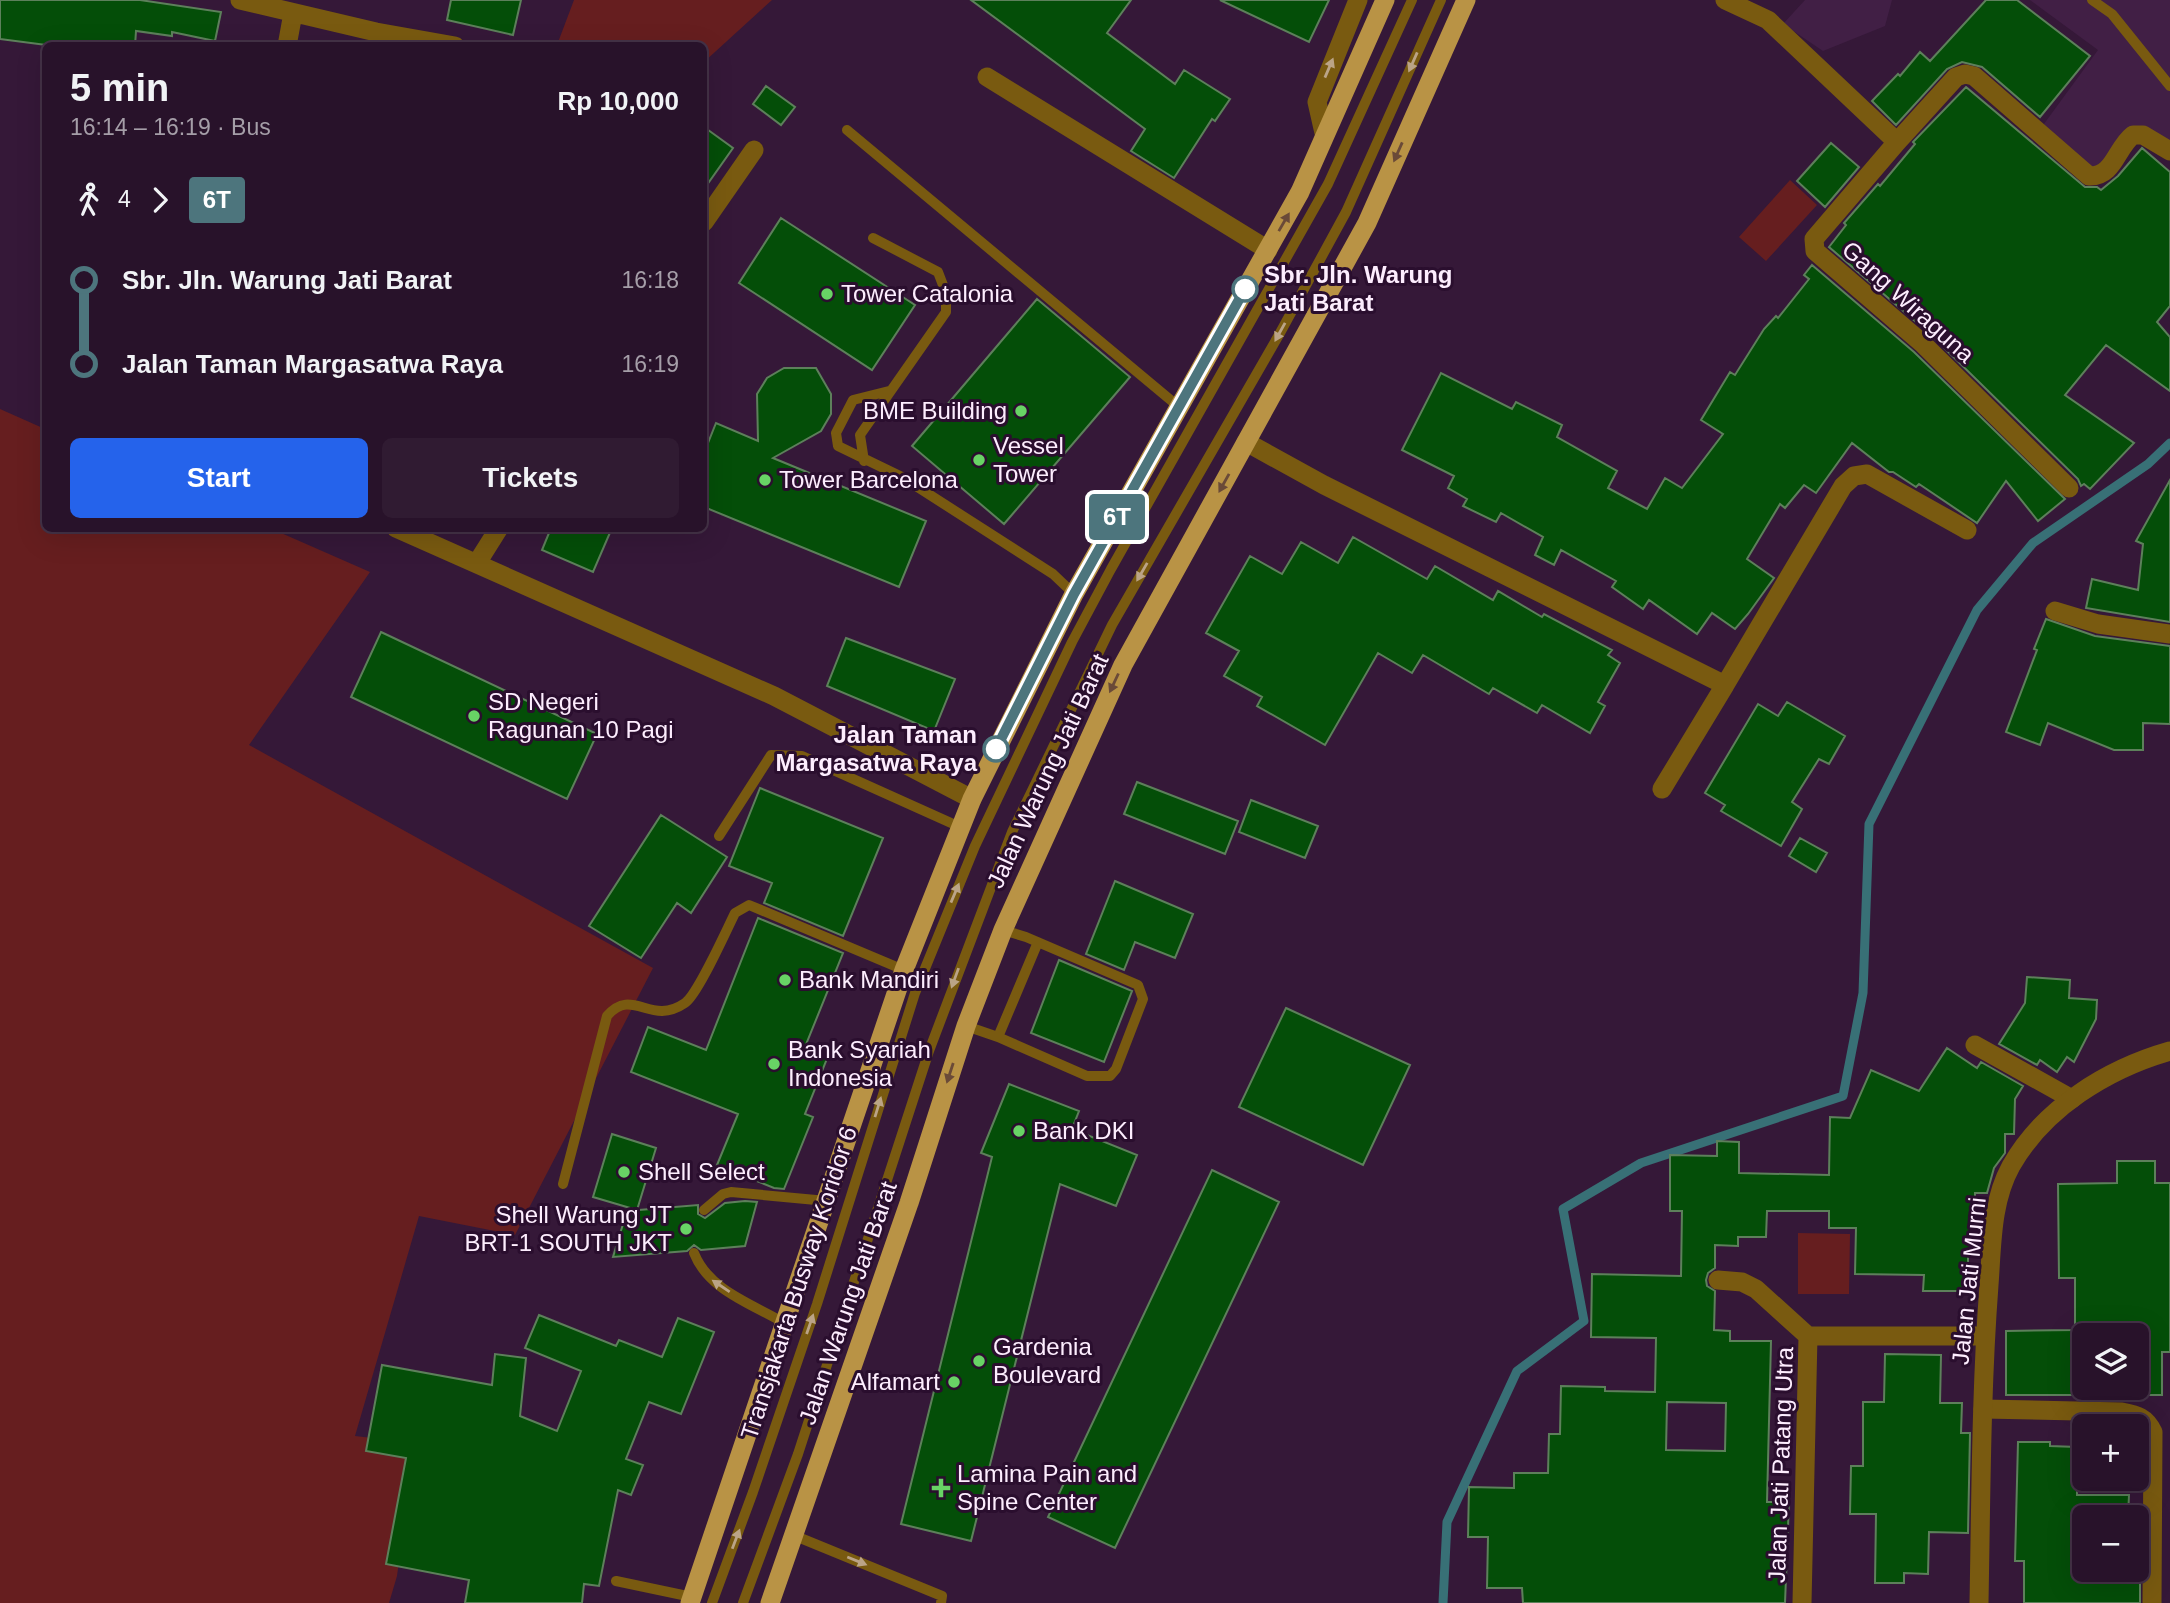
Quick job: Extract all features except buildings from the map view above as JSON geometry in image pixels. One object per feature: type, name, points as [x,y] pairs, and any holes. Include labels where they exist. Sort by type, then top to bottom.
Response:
[{"type":"main road","points":[[691,1600],[904,970],[972,799],[1074,594],[1300,192],[1385,0]]},
{"type":"main road","name":"Jalan Warung Jati Barat","points":[[770,1603],[909,1203],[965,1026],[1003,930],[1123,665],[1367,223],[1466,0]]},
{"type":"street","points":[[240,0],[376,32],[432,42]]},
{"type":"street","points":[[1324,134],[1317,102],[1358,0]]},
{"type":"street","points":[[1725,0],[1768,20],[1897,142]]},
{"type":"street","points":[[288,42],[293,13]]},
{"type":"street","name":"Gang Wiraguna","points":[[2069,488],[1922,343],[1815,251],[1814,239],[1956,77],[1965,74],[1974,76],[2089,176],[2101,175],[2110,167],[2133,135],[2143,135],[2170,151]]},
{"type":"street","points":[[987,77],[1268,250]]},
{"type":"street","points":[[707,218],[754,150]]},
{"type":"street","points":[[1246,442],[1324,485],[1725,685]]},
{"type":"street","points":[[1662,789],[1843,486],[1854,476],[1867,474],[1967,530]]},
{"type":"street","points":[[406,532],[774,696],[972,799]]},
{"type":"street","points":[[477,562],[496,532]]},
{"type":"street","points":[[2054,611],[2098,624],[2170,634]]},
{"type":"street","points":[[1976,1045],[2072,1099]]},
{"type":"street","name":"Jalan Jati Murni","points":[[1979,1603],[1985,1336],[1994,1220],[2000,1194],[2011,1167],[2030,1141],[2072,1099],[2125,1066],[2170,1051]]},
{"type":"street","points":[[1718,1280],[1742,1282],[1756,1289],[1808,1336]]},
{"type":"street","name":"Jalan Jati Patang Utra","points":[[1802,1603],[1808,1336],[1985,1336]]},
{"type":"street","points":[[1983,1409],[2122,1412],[2141,1416],[2153,1432],[2162,1458],[2152,1603]]},
{"type":"lane","name":"Transjakarta Busway Koridor 6","points":[[712,1603],[754,1492],[817,1304],[915,993],[975,846],[1072,642],[1328,184],[1412,0]]},
{"type":"lane","points":[[743,1603],[798,1454],[929,1051],[1012,832],[1112,625],[1280,333],[1346,212],[1441,0]]},
{"type":"lane","points":[[2092,0],[2112,13],[2170,86]]},
{"type":"lane","points":[[847,130],[1179,407]]},
{"type":"lane","points":[[864,461],[860,435],[946,312],[946,293],[937,272],[873,238]]},
{"type":"lane","points":[[889,391],[853,400],[836,432],[838,446],[864,461],[902,477],[1053,574],[1074,594]]},
{"type":"lane","points":[[719,836],[771,755],[802,756],[960,827]]},
{"type":"lane","points":[[563,1184],[607,1016],[616,1006],[627,1003],[658,1013],[673,1010],[688,1001],[735,913],[741,907],[749,905],[904,970]]},
{"type":"lane","points":[[965,1026],[998,1037],[1087,1076],[1110,1076],[1116,1069],[1143,999],[1138,985],[1003,930]]},
{"type":"lane","points":[[998,1037],[1038,943]]},
{"type":"lane","points":[[704,1210],[723,1194],[731,1192],[827,1201]]},
{"type":"lane","points":[[694,1253],[701,1269],[716,1284],[786,1324]]},
{"type":"lane","points":[[793,1535],[942,1595],[941,1603]]},
{"type":"lane","points":[[616,1581],[691,1600]]},
{"type":"shaded area","points":[[574,0],[772,0],[707,59],[707,42],[558,42]]},
{"type":"shaded area","points":[[1805,0],[1892,0],[1885,26],[1823,51],[1783,24]]},
{"type":"shaded area","points":[[2030,0],[2170,0],[2170,144],[2149,131],[2095,171],[2041,128],[2098,50]]},
{"type":"shaded area","points":[[1790,180],[1817,205],[1766,261],[1739,237]]},
{"type":"shaded area","points":[[0,409],[42,428],[42,532],[279,532],[370,572],[249,745],[653,968],[515,1235],[419,1216],[355,1436],[415,1443],[397,1576],[389,1603],[0,1603]]},
{"type":"shaded area","points":[[1798,1233],[1850,1234],[1849,1294],[1798,1294]]},
{"type":"waterway","points":[[1443,1603],[1447,1522],[1517,1371],[1584,1321],[1563,1209],[1641,1163],[1843,1096],[1863,993],[1869,824],[1977,610],[2033,543],[2148,464],[2170,443]]},
{"type":"bus line","name":"6T","points":[[996,749],[1074,594],[1245,289]]},
{"type":"place","name":"Sbr. Jln. Warung Jati Barat","points":[[1245,289]]},
{"type":"place","name":"Tower Catalonia","points":[[827,294]]},
{"type":"place","name":"BME Building","points":[[1021,411]]},
{"type":"place","name":"Vessel Tower","points":[[979,460]]},
{"type":"place","name":"Tower Barcelona","points":[[765,480]]},
{"type":"place","name":"SD Negeri Ragunan 10 Pagi","points":[[474,716]]},
{"type":"place","name":"Jalan Taman Margasatwa Raya","points":[[996,749]]},
{"type":"place","name":"Bank Mandiri","points":[[785,980]]},
{"type":"place","name":"Bank Syariah Indonesia","points":[[774,1064]]},
{"type":"place","name":"Bank DKI","points":[[1019,1131]]},
{"type":"place","name":"Shell Select","points":[[624,1172]]},
{"type":"place","name":"Shell Warung JT BRT-1 SOUTH JKT","points":[[686,1229]]},
{"type":"place","name":"Gardenia Boulevard","points":[[979,1361]]},
{"type":"place","name":"Alfamart","points":[[954,1382]]},
{"type":"place","name":"Lamina Pain and Spine Center","points":[[941,1488]]}]
